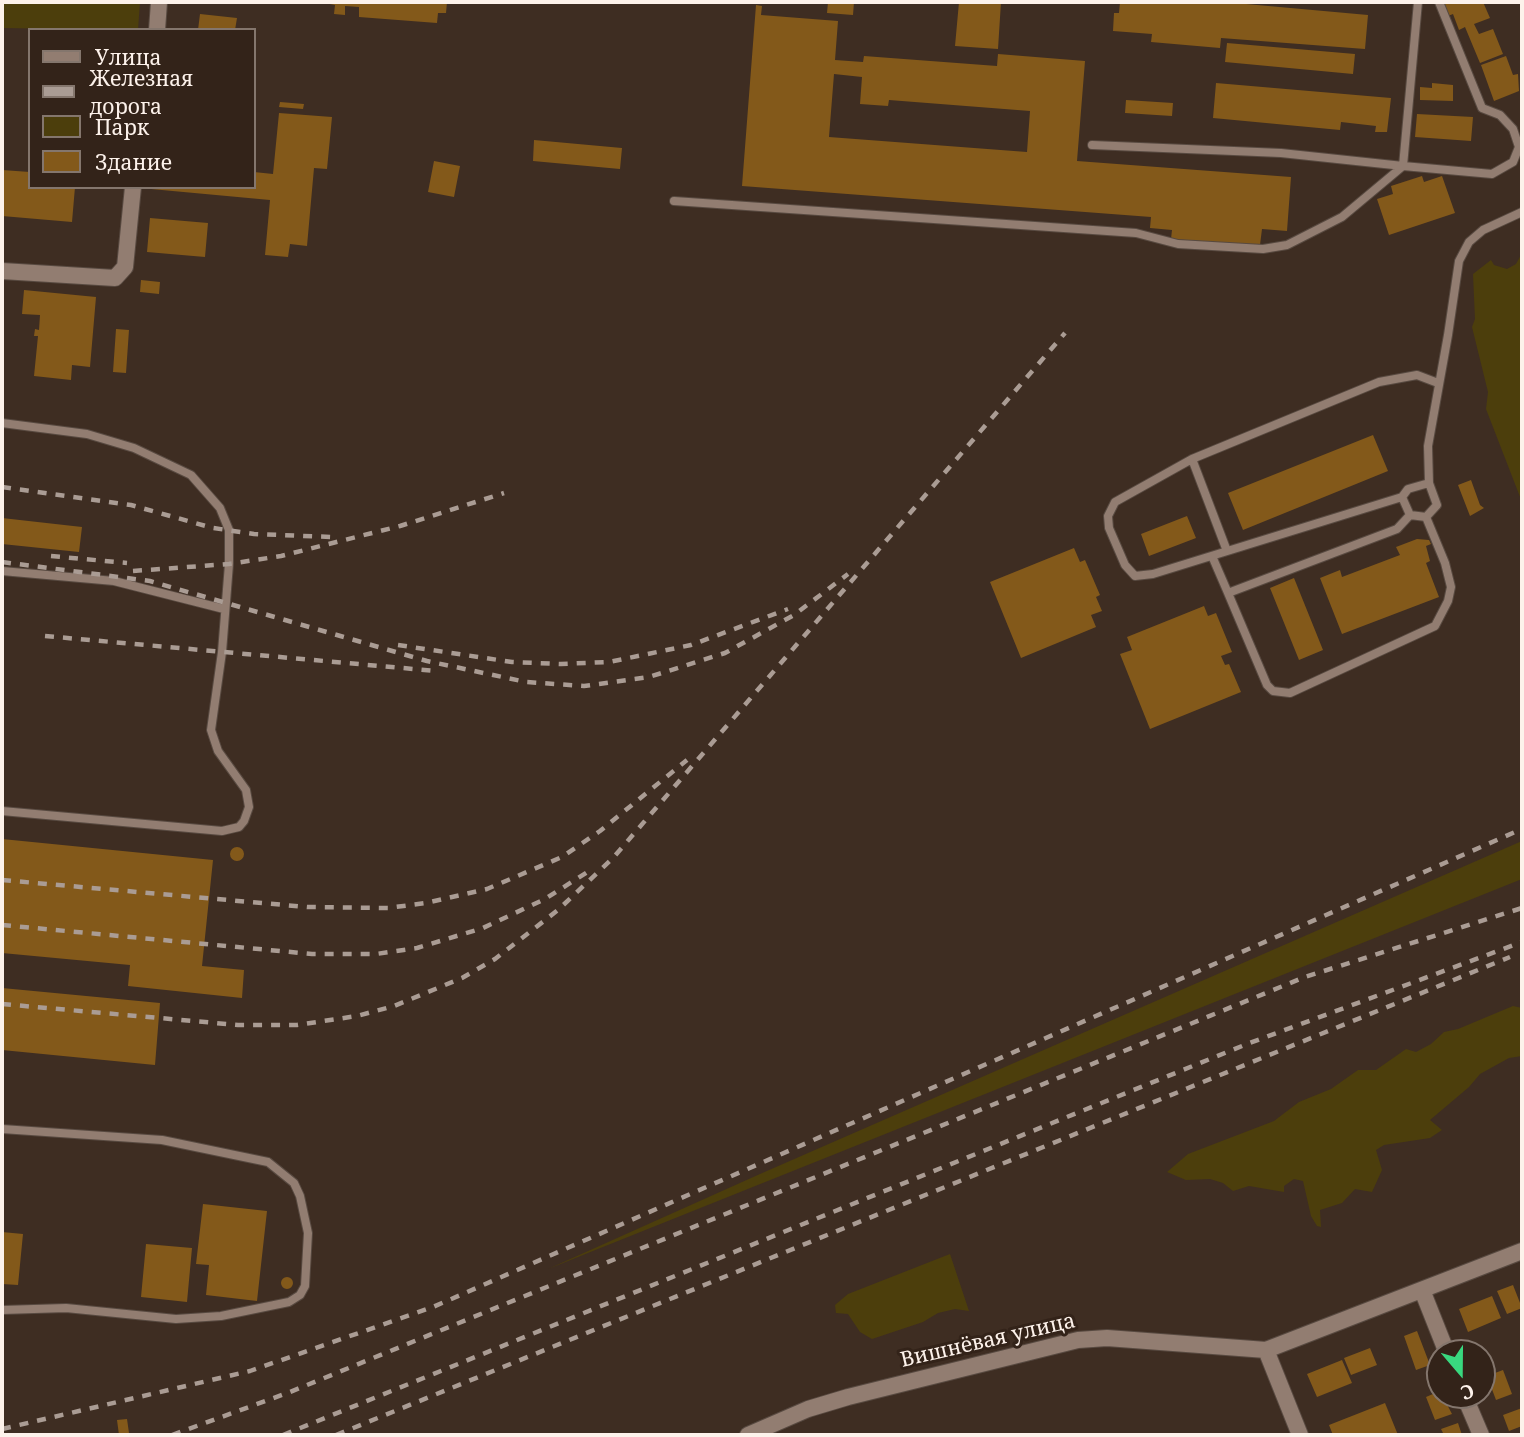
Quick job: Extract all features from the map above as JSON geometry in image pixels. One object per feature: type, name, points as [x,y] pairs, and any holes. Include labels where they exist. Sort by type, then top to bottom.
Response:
[{"type":"street","points":[[157,28],[159,2]]},
{"type":"street","points":[[2,271],[107,279],[119,275],[125,267],[134,189]]},
{"type":"street","name":"Вишнёвая улица","points":[[748,1435],[808,1409],[848,1396],[1078,1340],[1107,1338],[1266,1350],[1522,1251]]},
{"type":"street","points":[[1422,1290],[1441,1339]]},
{"type":"street","points":[[1266,1350],[1300,1435]]},
{"type":"street","points":[[1470,1409],[1481,1435]]},
{"type":"lane","points":[[674,201],[1136,233],[1178,244],[1263,249],[1287,245],[1326,226],[1360,204],[1403,166],[1418,2]]},
{"type":"lane","points":[[1092,145],[1280,153],[1492,174],[1509,167],[1518,153],[1516,134],[1510,123],[1500,115],[1482,108],[1439,2]]},
{"type":"lane","points":[[1426,517],[1437,505],[1429,483],[1427,446],[1454,287],[1463,251],[1483,230],[1522,212]]},
{"type":"lane","points":[[1429,483],[1408,489],[1402,498],[1143,576],[1135,576],[1125,565],[1108,516],[1115,502],[1192,459],[1379,382],[1417,374],[1438,383]]},
{"type":"lane","points":[[2,423],[87,433],[144,453],[191,475],[214,499],[229,530],[222,653],[211,730],[218,751],[241,782],[248,797],[248,814],[239,827],[222,831],[2,811]]},
{"type":"lane","points":[[1192,459],[1227,551]]},
{"type":"lane","points":[[1402,498],[1410,515]]},
{"type":"lane","points":[[1410,515],[1426,517]]},
{"type":"lane","points":[[1228,593],[1397,529],[1410,515]]},
{"type":"lane","points":[[1212,556],[1267,685],[1273,691],[1290,693],[1435,626],[1448,601],[1451,587],[1445,563],[1426,517]]},
{"type":"lane","points":[[2,571],[114,581],[224,609]]},
{"type":"lane","points":[[2,1129],[162,1140],[268,1162],[294,1183],[308,1233],[305,1286],[300,1295],[289,1301],[221,1316],[176,1319],[65,1308],[2,1310]]},
{"type":"green space","points":[[2,2],[140,2],[138,28],[2,28]]},
{"type":"green space","points":[[1522,253],[1522,502],[1486,409],[1488,392],[1472,327],[1475,319],[1473,274],[1491,260],[1494,265],[1507,269],[1516,264]]},
{"type":"green space","points":[[1522,841],[1522,879],[548,1269],[760,1174]]},
{"type":"green space","points":[[1513,1006],[1522,1008],[1522,1056],[1509,1058],[1480,1074],[1469,1087],[1430,1120],[1442,1130],[1430,1138],[1384,1145],[1376,1150],[1382,1170],[1372,1192],[1355,1189],[1342,1203],[1320,1210],[1321,1227],[1317,1226],[1311,1216],[1303,1181],[1294,1179],[1284,1186],[1284,1192],[1249,1186],[1233,1191],[1223,1183],[1210,1179],[1186,1180],[1167,1172],[1188,1154],[1274,1121],[1299,1102],[1331,1089],[1358,1070],[1376,1070],[1406,1049],[1416,1052],[1431,1044],[1444,1032],[1458,1029]]},
{"type":"green space","points":[[950,1254],[969,1311],[955,1309],[938,1313],[923,1322],[872,1339],[860,1332],[848,1314],[836,1313],[835,1305],[848,1294]]},
{"type":"building","points":[[319,2],[447,2],[446,13],[438,13],[437,23],[359,17],[359,7],[345,6],[345,15],[334,14],[335,5]]},
{"type":"building","points":[[828,2],[854,2],[853,15],[827,13]]},
{"type":"building","points":[[959,2],[1001,2],[998,49],[955,46]]},
{"type":"building","points":[[1120,2],[1224,2],[1368,15],[1365,49],[1221,38],[1220,48],[1151,42],[1152,34],[1113,31],[1114,13],[1119,13]]},
{"type":"building","points":[[1443,2],[1483,2],[1490,18],[1474,24],[1479,34],[1493,29],[1503,54],[1480,63],[1465,27],[1459,30],[1453,14],[1448,16]]},
{"type":"building","points":[[756,5],[762,6],[761,15],[838,21],[835,60],[863,62],[864,56],[997,66],[998,54],[1085,61],[1077,161],[1291,177],[1287,231],[1262,229],[1260,245],[1171,239],[1172,230],[1150,228],[1151,217],[742,186]],"holes":[[[834,74],[862,77],[860,104],[888,106],[889,100],[1030,111],[1027,152],[829,137]]]},
{"type":"building","points":[[200,14],[237,18],[235,28],[198,28]]},
{"type":"building","points":[[1227,43],[1355,54],[1353,74],[1225,62]]},
{"type":"building","points":[[1506,56],[1513,75],[1518,74],[1519,91],[1494,101],[1481,65]]},
{"type":"building","points":[[1216,83],[1391,98],[1387,132],[1375,132],[1376,126],[1341,122],[1340,130],[1213,118]]},
{"type":"building","points":[[1432,83],[1453,85],[1453,101],[1420,100],[1420,87],[1432,88]]},
{"type":"building","points":[[1126,100],[1173,103],[1172,116],[1125,113]]},
{"type":"building","points":[[280,102],[304,104],[303,109],[279,107]]},
{"type":"building","points":[[279,113],[332,117],[327,169],[314,168],[307,246],[290,244],[288,257],[265,255],[270,200],[151,189],[256,189],[256,172],[273,174]]},
{"type":"building","points":[[1417,114],[1473,117],[1471,141],[1415,137]]},
{"type":"building","points":[[534,140],[622,148],[620,169],[533,161]]},
{"type":"building","points":[[434,161],[460,166],[454,197],[428,192]]},
{"type":"building","points":[[2,170],[28,172],[28,189],[75,189],[72,222],[2,216]]},
{"type":"building","points":[[1422,176],[1424,182],[1442,176],[1455,213],[1389,235],[1377,199],[1393,194],[1391,186]]},
{"type":"building","points":[[150,218],[208,223],[205,257],[147,252]]},
{"type":"building","points":[[141,280],[160,282],[159,294],[140,292]]},
{"type":"building","points":[[24,290],[96,297],[90,367],[72,365],[71,380],[34,376],[38,336],[34,336],[35,329],[39,330],[40,315],[22,314]]},
{"type":"building","points":[[116,329],[129,330],[126,373],[113,372]]},
{"type":"building","points":[[1373,435],[1388,471],[1243,530],[1228,493]]},
{"type":"building","points":[[1471,480],[1480,505],[1484,508],[1470,516],[1458,485]]},
{"type":"building","points":[[1187,516],[1196,538],[1149,556],[1141,534]]},
{"type":"building","points":[[2,518],[82,527],[79,552],[2,544]]},
{"type":"building","points":[[1417,539],[1429,540],[1431,544],[1426,546],[1430,561],[1426,563],[1439,597],[1342,634],[1320,578],[1340,570],[1342,577],[1400,555],[1396,547]]},
{"type":"building","points":[[1074,548],[1080,562],[1085,560],[1100,595],[1096,597],[1102,611],[1091,615],[1096,627],[1021,658],[990,582]]},
{"type":"building","points":[[1294,578],[1323,650],[1299,660],[1270,588]]},
{"type":"building","points":[[1204,606],[1208,616],[1216,613],[1232,652],[1221,656],[1225,665],[1229,664],[1241,692],[1150,729],[1120,654],[1132,650],[1127,637]]},
{"type":"building","points":[[2,839],[213,860],[202,966],[244,970],[242,998],[128,986],[130,965],[2,953]]},
{"type":"building","points":[[237,847],[242,849],[242,859],[237,861],[232,859],[230,854],[232,849]]},
{"type":"building","points":[[2,988],[160,1003],[155,1065],[2,1050]]},
{"type":"building","points":[[203,1204],[267,1211],[257,1301],[206,1295],[209,1265],[196,1264]]},
{"type":"building","points":[[2,1232],[23,1234],[18,1285],[2,1284]]},
{"type":"building","points":[[146,1244],[192,1248],[187,1302],[141,1297]]},
{"type":"building","points":[[282,1278],[292,1278],[292,1288],[282,1288]]},
{"type":"building","points":[[1513,1285],[1522,1308],[1507,1314],[1497,1291]]},
{"type":"building","points":[[1492,1296],[1501,1318],[1468,1332],[1459,1309]]},
{"type":"building","points":[[1417,1331],[1426,1355],[1426,1366],[1416,1370],[1404,1336]]},
{"type":"building","points":[[1370,1348],[1377,1365],[1351,1375],[1344,1358]]},
{"type":"building","points":[[1342,1360],[1352,1383],[1317,1397],[1307,1374]]},
{"type":"building","points":[[1503,1370],[1512,1394],[1496,1400],[1496,1373]]},
{"type":"building","points":[[1385,1403],[1398,1435],[1333,1435],[1329,1425]]},
{"type":"building","points":[[1522,1408],[1522,1426],[1509,1431],[1503,1415]]},
{"type":"building","points":[[1431,1409],[1449,1409],[1452,1414],[1435,1420]]},
{"type":"building","points":[[127,1419],[129,1433],[119,1435],[117,1420]]},
{"type":"building","points":[[1458,1423],[1462,1435],[1444,1435],[1441,1429]]},
{"type":"railway","points":[[2,1004],[238,1025],[297,1025],[357,1016],[394,1006],[462,978],[495,959],[558,910],[613,858],[1065,333]]},
{"type":"railway","points":[[2,487],[131,505],[213,528],[254,534],[331,537]]},
{"type":"railway","points":[[133,571],[229,564],[281,556],[400,526],[504,493]]},
{"type":"railway","points":[[51,556],[127,563]]},
{"type":"railway","points":[[2,562],[150,581],[427,661],[526,682],[584,686],[649,677],[725,653],[794,615],[848,574]]},
{"type":"railway","points":[[398,645],[512,662],[609,662],[691,645],[788,609]]},
{"type":"railway","points":[[45,636],[436,671]]},
{"type":"railway","points":[[2,880],[307,907],[388,908],[426,903],[487,889],[562,857],[600,831],[687,760]]},
{"type":"railway","points":[[2,1429],[250,1371],[433,1307],[1522,829]]},
{"type":"railway","points":[[2,925],[312,954],[376,954],[417,948],[483,928],[545,899],[589,871]]},
{"type":"railway","points":[[172,1435],[290,1392],[1305,977],[1522,908]]},
{"type":"railway","points":[[283,1435],[1247,1044],[1522,942]]},
{"type":"railway","points":[[336,1435],[1510,957]]}]
